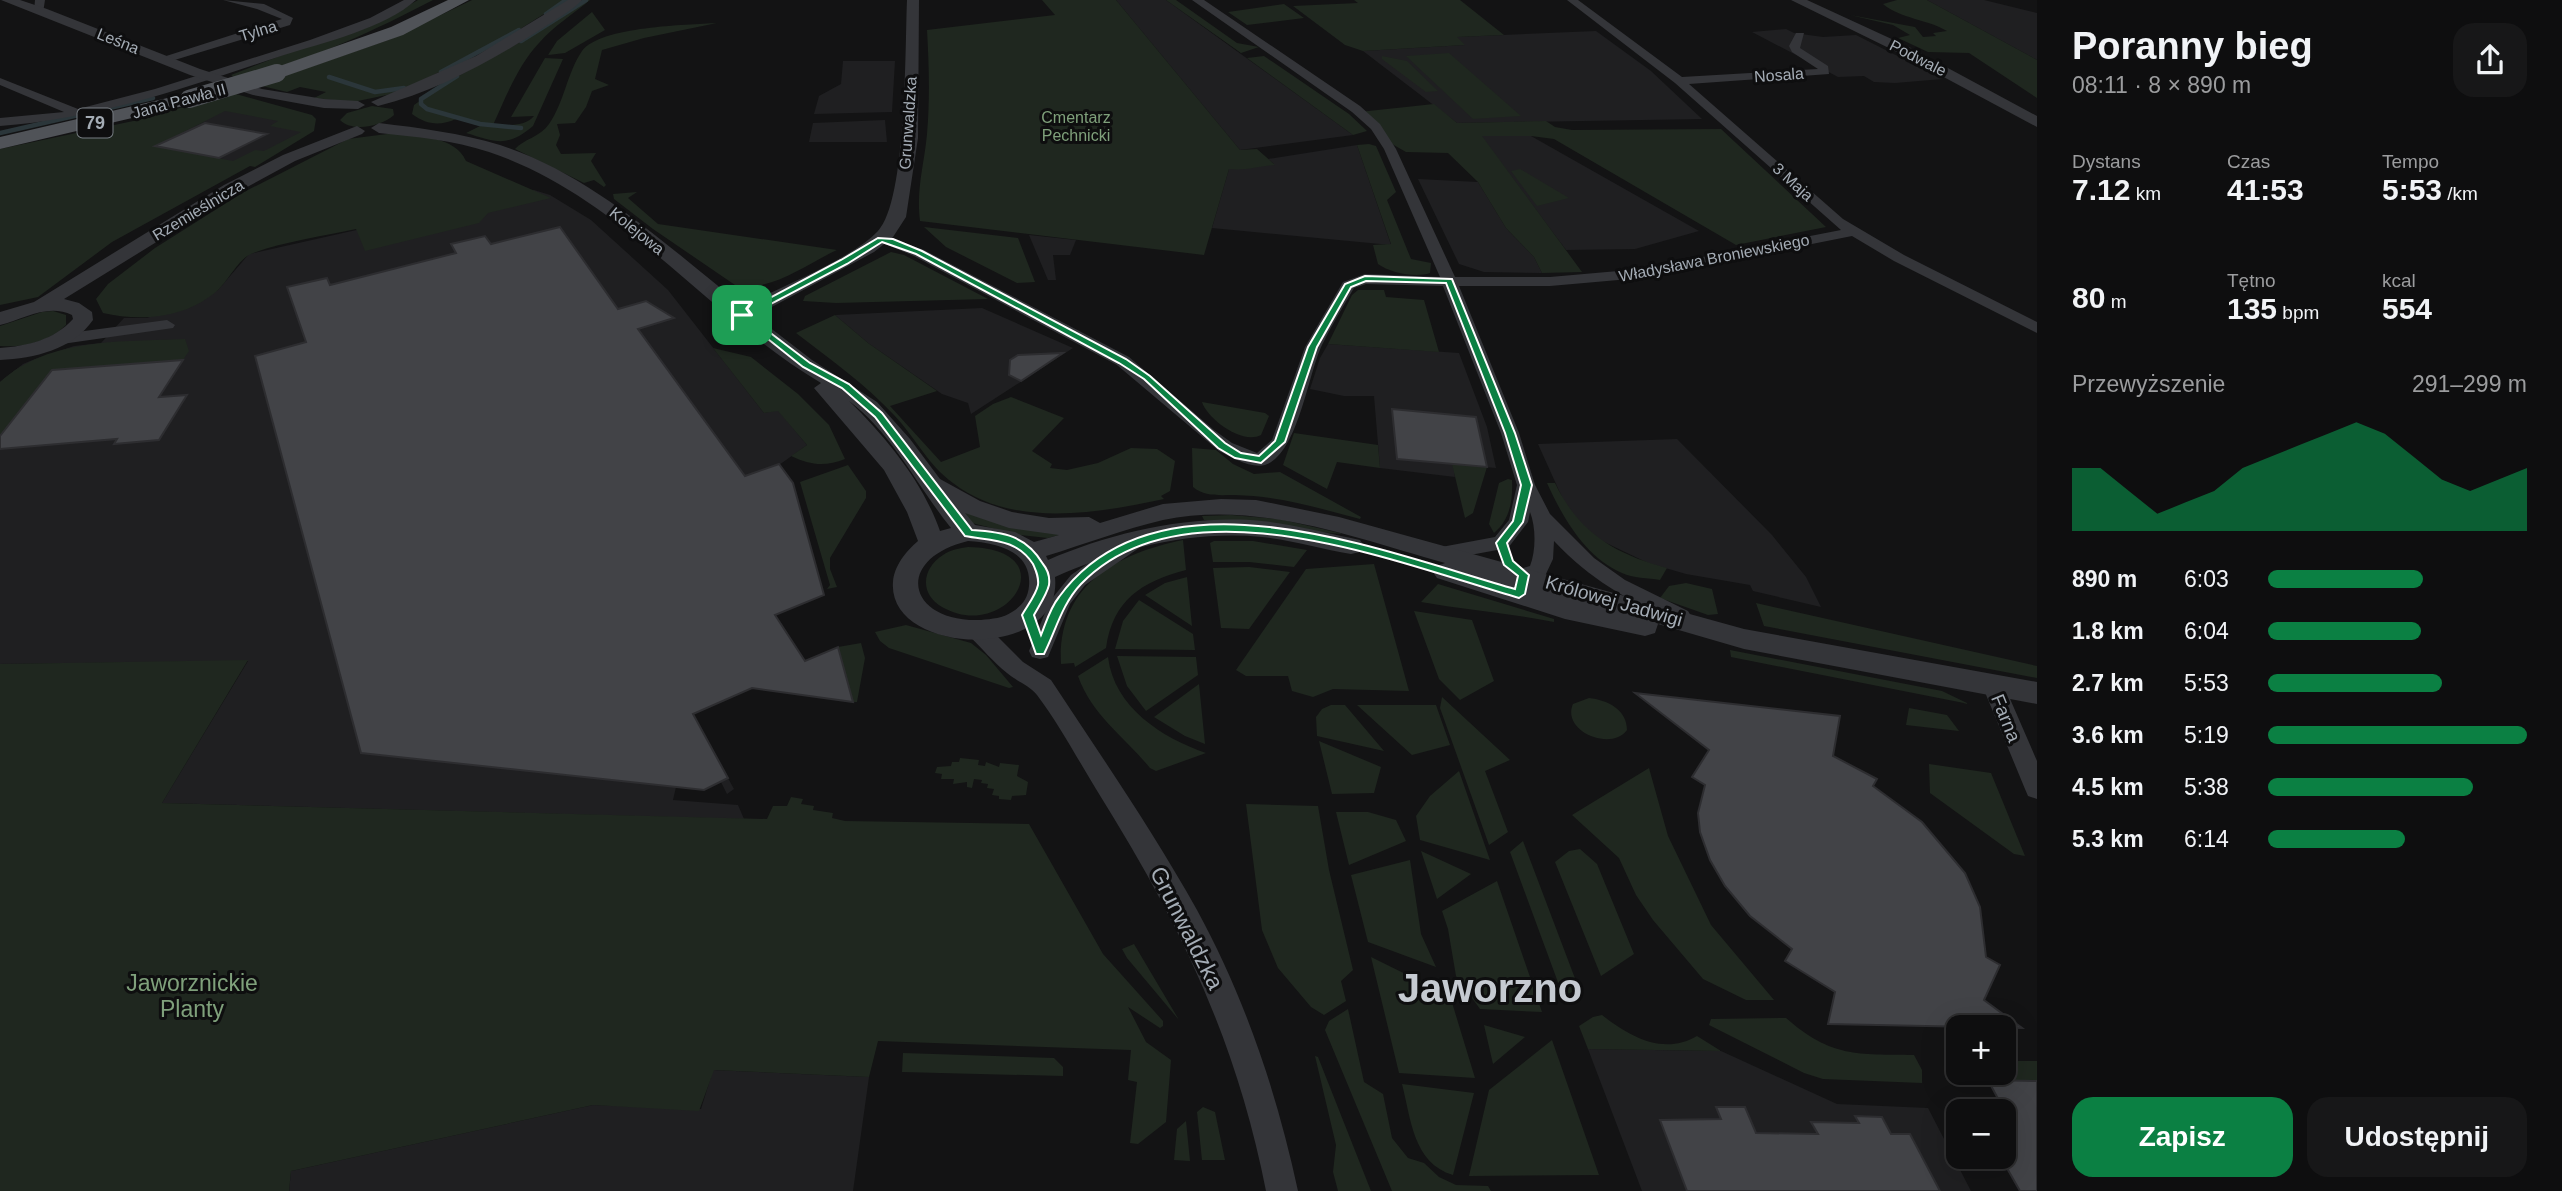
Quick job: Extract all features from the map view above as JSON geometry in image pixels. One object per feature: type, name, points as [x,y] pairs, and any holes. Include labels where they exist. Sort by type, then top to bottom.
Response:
[{"type":"main road","name":"Jana Pawła II","points":[[315,60],[442,0]]},
{"type":"main road","name":"Jana Pawła II","points":[[0,143],[189,99],[277,73],[397,31],[461,0]]},
{"type":"street","name":"Leśna","points":[[7,0],[40,5],[207,76]]},
{"type":"street","name":"Tylna","points":[[164,60],[286,23],[288,18],[260,6],[228,0]]},
{"type":"street","points":[[0,122],[31,121],[159,92],[359,26],[411,0]]},
{"type":"street","points":[[378,102],[442,77],[529,30],[576,0]]},
{"type":"street","name":"Grunwaldzka","points":[[742,315],[844,262],[880,239],[897,217],[910,138],[913,0]]},
{"type":"street","points":[[1197,0],[1356,109],[1376,127],[1390,149],[1450,281],[1510,433],[1527,485],[1542,517],[1573,551],[1618,585],[1694,624]]},
{"type":"street","name":"3 Maja","points":[[1572,0],[1679,81],[1829,215],[1852,232],[2037,328]]},
{"type":"street","name":"Podwale","points":[[1797,0],[1904,50],[2037,122]]},
{"type":"street","name":"Nosala","points":[[1679,81],[1825,72],[1824,68],[1796,50],[1800,34]]},
{"type":"street","points":[[207,76],[293,100],[358,105]]},
{"type":"street","points":[[293,100],[331,122],[357,131],[379,128],[396,122],[405,110],[442,77]]},
{"type":"street","points":[[0,81],[75,112]]},
{"type":"street","name":"Rzemieślnicza","points":[[289,158],[331,122],[358,105],[378,102]]},
{"type":"street","name":"Kolejowa","points":[[378,102],[394,103],[446,134],[541,167],[582,188],[807,365],[845,386],[878,415],[968,533]]},
{"type":"street","name":"Kolejowa","points":[[379,128],[446,134]]},
{"type":"street","name":"Rzemieślnicza","points":[[40,306],[110,265],[174,222],[289,158],[357,131]]},
{"type":"street","name":"Władysława Broniewskiego","points":[[880,239],[902,244],[1123,361],[1147,377],[1222,445],[1238,456],[1261,460],[1280,442],[1312,347],[1348,285],[1365,279],[1450,281],[1611,277],[1659,271],[1852,232]]},
{"type":"street","name":"Rzemieślnicza","points":[[62,339],[110,265]]},
{"type":"street","points":[[0,319],[40,306],[145,326]]},
{"type":"street","points":[[0,369],[26,352],[62,339],[167,325]]},
{"type":"street","points":[[0,354],[26,352]]},
{"type":"street","name":"Kolejowa","points":[[807,365],[829,394],[858,422],[898,476],[926,525],[931,544]]},
{"type":"street","points":[[925,478],[951,497],[1013,521],[1132,531]]},
{"type":"street","points":[[1443,554],[1501,543],[1518,522],[1527,485]]},
{"type":"street","name":"Królowej Jadwigi","points":[[1037,562],[1089,552],[1173,511],[1221,507],[1256,508],[1339,525],[1443,554],[1521,585]]},
{"type":"street","points":[[1521,585],[1538,571],[1543,559],[1542,517]]},
{"type":"street","name":"Królowej Jadwigi","points":[[1132,531],[1262,529],[1378,552],[1694,624],[1744,639],[2037,693]]},
{"type":"street","points":[[1040,651],[1061,601],[1078,580],[1132,531]]},
{"type":"street","points":[[968,533],[996,535],[1013,541],[1037,562],[1043,586],[1028,615],[1003,626],[977,630],[938,624],[920,614],[909,600],[904,587],[907,568],[913,559],[931,544],[968,533]]},
{"type":"street","points":[[1501,543],[1508,563],[1521,585],[1600,618],[1744,639]]},
{"type":"street","name":"Grunwaldzka","points":[[1028,615],[1040,651],[1043,686]]},
{"type":"street","name":"Grunwaldzka","points":[[977,630],[1015,668],[1043,686],[1168,888],[1211,970],[1252,1076],[1271,1140],[1282,1191]]},
{"type":"street","name":"Farna","points":[[1993,685],[2037,789]]},
{"type":"shaded area","points":[[1116,0],[1166,0],[1353,135],[1240,150]]},
{"type":"shaded area","points":[[1927,0],[1984,0],[2037,13],[2037,60]]},
{"type":"shaded area","points":[[1786,29],[1794,33],[1823,37],[1856,35],[1943,79],[1895,83],[1874,82],[1864,76],[1838,77],[1752,32]]},
{"type":"shaded area","points":[[1596,31],[1651,71],[1702,119],[1457,123],[1363,51],[1464,45],[1456,37]]},
{"type":"shaded area","points":[[843,61],[895,61],[892,112],[814,114],[819,96],[841,84]]},
{"type":"shaded area","points":[[240,106],[312,130],[251,166],[109,140]]},
{"type":"shaded area","points":[[885,120],[887,142],[809,142],[813,123]]},
{"type":"shaded area","points":[[1481,136],[1531,136],[1699,231],[1635,249],[1566,250]]},
{"type":"shaded area","points":[[1357,145],[1391,245],[1212,228],[1229,169],[1274,164],[1268,159]]},
{"type":"shaded area","points":[[1418,179],[1478,182],[1506,228],[1534,257],[1542,273],[1484,272],[1459,264]]},
{"type":"shaded area","points":[[534,190],[550,195],[591,220],[668,290],[764,413],[778,410],[807,445],[779,465],[793,483],[824,595],[775,615],[805,661],[838,647],[857,702],[753,688],[693,714],[734,789],[727,794],[721,782],[704,790],[676,787],[673,800],[738,805],[744,819],[162,803],[248,661],[0,664],[0,382],[23,364],[35,359],[74,346],[101,343],[124,318],[147,318],[218,290],[249,254]]},
{"type":"shaded area","points":[[1029,235],[1076,240],[1070,255],[1053,255],[1056,280],[1048,280]]},
{"type":"shaded area","points":[[982,308],[1073,348],[971,414],[968,403],[942,394],[868,343],[835,315]]},
{"type":"shaded area","points":[[1328,344],[1459,353],[1487,427],[1496,468],[1453,464],[1455,477],[1380,468],[1374,396],[1344,396],[1310,389],[1320,358]]},
{"type":"shaded area","points":[[1677,439],[1772,535],[1806,577],[1821,607],[1753,591],[1750,585],[1686,574],[1648,563],[1600,540],[1579,522],[1566,506],[1538,444]]},
{"type":"shaded area","points":[[1588,1049],[1721,1051],[1837,1104],[1928,1108],[1946,1143],[1946,1169],[1960,1169],[1971,1191],[1642,1191]]},
{"type":"shaded area","points":[[713,1070],[869,1077],[853,1191],[289,1191],[291,1171],[593,1105],[701,1109]]},
{"type":"green space","points":[[418,0],[433,0],[312,55],[261,72],[235,78],[231,75],[404,8]]},
{"type":"green space","points":[[472,0],[566,0],[517,31],[401,92],[353,102],[314,98],[326,92],[300,87],[287,92],[258,85],[391,39]]},
{"type":"green space","points":[[586,0],[590,0],[551,31],[531,52],[493,125],[521,124],[530,120],[534,116],[511,117],[545,58],[563,59],[533,126],[524,133],[516,138],[494,141],[466,133],[480,126],[456,119],[434,123],[412,114],[414,105],[442,85],[535,34]]},
{"type":"green space","name":"Cmentarz Pechnicki","points":[[1042,0],[1116,0],[1240,150],[1257,149],[1275,165],[1229,169],[1204,255],[920,221],[920,188],[929,108],[927,30],[1055,15]]},
{"type":"green space","points":[[1166,0],[1176,0],[1237,43],[1259,47],[1241,53]]},
{"type":"green space","points":[[1354,0],[1460,0],[1504,35],[1457,37],[1465,45],[1363,51],[1345,45],[1293,6],[1358,3]]},
{"type":"green space","points":[[1897,0],[1927,0],[2037,60],[2037,98],[1969,53],[1928,52],[1898,38],[1910,35],[1893,25],[1850,15],[1915,27],[1923,37],[1936,36],[1933,33],[1947,31],[1898,13],[1883,4]]},
{"type":"green space","points":[[1284,4],[1304,18],[1247,25],[1228,12]]},
{"type":"green space","points":[[592,12],[605,30],[565,53],[548,55],[557,41]]},
{"type":"green space","points":[[717,23],[602,50],[595,79],[609,85],[592,91],[586,107],[575,123],[557,124],[560,135],[556,145],[561,154],[596,153],[591,161],[606,185],[604,187],[594,180],[584,183],[515,149],[549,124],[577,60],[582,51],[592,43],[607,36],[645,28]]},
{"type":"green space","points":[[1449,53],[1521,116],[1473,119],[1406,56]]},
{"type":"green space","points":[[1264,56],[1349,114],[1367,131],[1353,135],[1247,58]]},
{"type":"green space","points":[[1382,56],[1407,61],[1438,91],[1426,92],[1382,59]]},
{"type":"green space","points":[[232,93],[312,115],[316,119],[314,131],[255,167],[250,166],[112,242],[38,297],[0,305],[0,149],[138,120]],"holes":[[[225,111],[278,121],[270,126],[301,132],[264,151],[255,150],[233,161],[156,146]]]},
{"type":"green space","points":[[1434,104],[1457,123],[1546,121],[1555,127],[1572,130],[1721,129],[1826,227],[1736,245],[1554,139],[1482,136],[1582,272],[1542,273],[1534,257],[1506,228],[1478,182],[1448,153],[1406,152],[1392,144],[1359,112]]},
{"type":"green space","points":[[372,106],[393,109],[394,115],[367,127],[352,126],[340,120],[347,113]]},
{"type":"green space","points":[[395,133],[445,142],[461,153],[466,161],[551,198],[488,213],[479,223],[365,251],[356,229],[276,246],[251,254],[207,299],[179,312],[149,317],[103,313],[96,299],[108,284],[155,248],[242,193],[348,139]]},
{"type":"green space","points":[[1357,145],[1376,146],[1396,192],[1387,200],[1411,259],[1431,263],[1430,273],[1403,274],[1378,264],[1373,245],[1391,244]]},
{"type":"green space","points":[[1520,169],[1569,198],[1537,206],[1511,171]]},
{"type":"green space","points":[[637,192],[628,198],[658,224],[837,250],[775,281],[762,285],[735,285],[653,229],[614,199],[613,194]]},
{"type":"green space","points":[[924,227],[1018,238],[1035,282],[1017,283],[946,247]]},
{"type":"green space","points":[[891,252],[904,255],[988,299],[836,303],[803,301],[805,296]]},
{"type":"green space","points":[[1358,290],[1384,290],[1386,297],[1424,300],[1439,352],[1328,344],[1352,295]]},
{"type":"green space","points":[[53,311],[66,315],[66,325],[52,336],[35,343],[0,346],[0,326]]},
{"type":"green space","points":[[835,315],[868,343],[937,391],[890,406],[941,462],[980,447],[975,416],[993,404],[1011,397],[1064,418],[1032,451],[1052,464],[1050,468],[1067,470],[1098,463],[1131,448],[1157,449],[1175,461],[1170,491],[1161,496],[1164,499],[1111,509],[1056,514],[1002,507],[977,497],[944,476],[883,404],[796,333]]},
{"type":"green space","points":[[185,339],[189,351],[183,360],[52,370],[0,436],[0,382],[20,367],[64,349],[112,342]]},
{"type":"green space","points":[[713,348],[751,357],[798,394],[829,425],[845,459],[818,464],[791,456],[807,445],[778,411],[764,413]]},
{"type":"green space","points":[[1202,402],[1265,413],[1269,416],[1261,435],[1244,436],[1218,422]]},
{"type":"green space","points":[[1294,433],[1378,445],[1380,468],[1337,462],[1327,489],[1283,465]]},
{"type":"green space","points":[[1192,448],[1216,450],[1233,464],[1254,474],[1280,472],[1361,517],[1360,519],[1267,498],[1203,492],[1193,487]]},
{"type":"green space","points":[[1452,464],[1487,467],[1473,513],[1465,518]]},
{"type":"green space","points":[[848,465],[866,491],[866,498],[830,558],[830,569],[837,587],[827,589],[830,585],[800,482]]},
{"type":"green space","points":[[1512,480],[1509,509],[1504,522],[1494,533],[1489,524],[1499,483]]},
{"type":"green space","points":[[1547,483],[1555,483],[1575,515],[1600,539],[1631,556],[1667,568],[1660,580],[1626,575],[1597,557],[1568,523]]},
{"type":"green space","points":[[954,508],[1063,534],[1048,538],[1020,535],[972,523]]},
{"type":"green space","points":[[1231,515],[1279,519],[1344,534],[1317,532],[1260,521],[1204,520],[1202,516]]},
{"type":"green space","points":[[1183,540],[1186,570],[1156,580],[1132,596],[1115,617],[1106,648],[1075,667],[1074,663],[1061,664],[1062,637],[1069,614],[1080,594],[1095,578],[1135,554]]},
{"type":"green space","points":[[1253,541],[1307,550],[1294,567],[1249,562],[1213,562],[1210,543]]},
{"type":"green space","points":[[968,547],[999,552],[1016,562],[1021,577],[1017,592],[1005,605],[987,614],[966,615],[942,607],[935,602],[927,588],[927,574],[936,560],[949,552]]},
{"type":"green space","points":[[1374,564],[1409,691],[1333,689],[1313,697],[1292,691],[1288,676],[1246,676],[1236,670],[1306,569]]},
{"type":"green space","points":[[1249,567],[1290,572],[1249,629],[1221,628],[1213,568]]},
{"type":"green space","points":[[1187,577],[1192,626],[1145,595],[1165,583]]},
{"type":"green space","points":[[1686,583],[1712,589],[1718,614],[1708,615],[1660,598],[1669,586]]},
{"type":"green space","points":[[1438,584],[1554,619],[1554,622],[1421,602]]},
{"type":"green space","points":[[1139,600],[1193,634],[1195,650],[1115,649],[1123,621]]},
{"type":"green space","points":[[1756,603],[2037,666],[2037,678],[1764,626]]},
{"type":"green space","points":[[1414,611],[1472,620],[1494,681],[1460,700],[1439,679]]},
{"type":"green space","points":[[906,625],[971,643],[986,655],[1013,687],[1009,688],[889,648],[880,641],[875,632]]},
{"type":"green space","points":[[861,643],[865,658],[857,702],[853,702],[838,647]]},
{"type":"green space","points":[[1730,650],[1942,691],[1969,704],[1731,657]]},
{"type":"green space","points":[[1117,656],[1196,657],[1198,675],[1146,711],[1127,686]]},
{"type":"green space","points":[[1108,657],[1112,675],[1120,691],[1143,718],[1173,739],[1206,753],[1156,771],[1150,768],[1100,715],[1078,676]]},
{"type":"green space","name":"Jaworznickie Planty","points":[[248,660],[162,803],[767,819],[773,806],[787,806],[791,797],[803,799],[801,804],[814,806],[813,810],[833,813],[832,818],[845,821],[1029,824],[1103,954],[1163,1021],[1160,1028],[1128,1007],[1146,1042],[1171,1060],[1166,1122],[1138,1144],[1130,1143],[1137,1082],[1128,1080],[1131,1050],[878,1041],[869,1077],[714,1070],[699,1111],[593,1105],[291,1171],[289,1191],[0,1191],[0,664]]},
{"type":"green space","points":[[1199,684],[1205,744],[1185,736],[1154,717]]},
{"type":"green space","points":[[1442,697],[1510,760],[1485,771],[1508,832],[1489,845],[1440,708]]},
{"type":"green space","points":[[1589,698],[1603,701],[1620,711],[1627,730],[1620,736],[1600,739],[1581,730],[1574,723],[1571,714],[1573,704]]},
{"type":"green space","points":[[1331,705],[1345,705],[1384,751],[1317,736],[1316,717],[1322,709]]},
{"type":"green space","points":[[1357,705],[1436,705],[1450,745],[1412,755]]},
{"type":"green space","points":[[1909,708],[1947,715],[1959,731],[1906,725]]},
{"type":"green space","points":[[1319,741],[1381,767],[1374,793],[1332,794]]},
{"type":"green space","points":[[960,758],[979,760],[978,765],[985,766],[986,762],[999,767],[1000,763],[1019,765],[1017,776],[1028,782],[1026,795],[1012,796],[1011,800],[999,799],[999,796],[992,795],[994,789],[987,788],[988,784],[981,783],[982,780],[974,779],[972,788],[967,787],[967,782],[953,784],[954,779],[941,779],[942,774],[935,773],[937,767],[951,766],[952,762],[959,762]]},
{"type":"green space","points":[[1929,764],[1991,773],[2025,856],[2014,854],[1930,793]]},
{"type":"green space","points":[[1649,768],[1668,836],[1711,925],[1774,1000],[1746,1000],[1703,979],[1653,920],[1636,895],[1619,858],[1572,815]]},
{"type":"green space","points":[[1459,771],[1490,860],[1420,840],[1416,816],[1430,796]]},
{"type":"green space","points":[[1246,804],[1318,806],[1329,870],[1353,970],[1341,981],[1346,1001],[1324,1015],[1311,1007],[1278,968],[1262,930]]},
{"type":"green space","points":[[1336,812],[1368,812],[1396,820],[1406,841],[1349,865]]},
{"type":"green space","points":[[1523,841],[1579,989],[1563,996],[1510,852]]},
{"type":"green space","points":[[1580,849],[1597,864],[1634,954],[1601,976],[1555,862],[1569,851]]},
{"type":"green space","points":[[1421,851],[1471,874],[1437,899]]},
{"type":"green space","points":[[1410,860],[1421,934],[1436,967],[1368,942],[1351,875]]},
{"type":"green space","points":[[1497,881],[1542,1012],[1480,1009],[1456,976],[1442,911]]},
{"type":"green space","points":[[1134,944],[1179,1020],[1127,958],[1122,949]]},
{"type":"green space","points":[[1371,957],[1450,996],[1475,1078],[1399,1073]]},
{"type":"green space","points":[[1348,1009],[1364,1082],[1383,1094],[1392,1138],[1408,1158],[1424,1163],[1439,1177],[1456,1185],[1488,1186],[1491,1191],[1392,1191],[1325,1030],[1329,1021]]},
{"type":"green space","points":[[1602,1015],[1623,1030],[1647,1041],[1672,1044],[1697,1036],[1721,1051],[1588,1049],[1579,1026]]},
{"type":"green space","points":[[1786,1018],[1817,1041],[1832,1047],[1861,1053],[1914,1055],[1922,1070],[1922,1083],[1823,1079],[1804,1073],[1709,1025],[1711,1019]]},
{"type":"green space","points":[[1484,1025],[1525,1037],[1493,1064]]},
{"type":"green space","points":[[1552,1040],[1599,1175],[1469,1176],[1489,1090]]},
{"type":"green space","points":[[903,1053],[1054,1058],[1063,1067],[1063,1076],[902,1072]]},
{"type":"green space","points":[[1315,1056],[1318,1057],[1371,1191],[1338,1191],[1333,1172],[1336,1145]]},
{"type":"green space","points":[[2016,1061],[2037,1061],[2037,1081],[2016,1081]]},
{"type":"green space","points":[[1402,1084],[1474,1093],[1453,1175],[1429,1161],[1422,1150],[1412,1125]]},
{"type":"green space","points":[[1203,1107],[1215,1112],[1225,1160],[1202,1160],[1197,1112]]},
{"type":"green space","points":[[1186,1121],[1190,1161],[1174,1160],[1177,1129]]},
{"type":"building","points":[[205,123],[267,134],[219,158],[155,146]]},
{"type":"building","points":[[560,227],[618,309],[646,301],[674,318],[638,329],[745,476],[779,464],[793,483],[824,595],[775,615],[805,661],[838,647],[853,702],[752,688],[693,714],[728,778],[704,790],[361,753],[255,356],[306,342],[287,287],[327,278],[330,285],[456,253],[451,244],[485,236],[491,244]]},
{"type":"building","points":[[1063,353],[1021,381],[1009,375],[1010,360],[1018,355]]},
{"type":"building","points":[[183,360],[159,397],[187,395],[159,440],[114,444],[117,439],[0,449],[0,436],[52,370]]},
{"type":"building","points":[[1392,409],[1476,417],[1487,467],[1397,459]]},
{"type":"building","points":[[1635,693],[1840,716],[1833,756],[1877,779],[1873,786],[1922,822],[1965,873],[1980,907],[1986,957],[2000,965],[1984,1000],[2004,1015],[1946,1015],[1946,1026],[1828,1024],[1835,992],[1785,961],[1792,949],[1750,916],[1725,886],[1710,860],[1700,832],[1698,813],[1705,785],[1692,777],[1709,750]]},
{"type":"building","points":[[2016,1081],[2037,1081],[2037,1191],[2020,1191],[2007,1169],[2016,1169],[2016,1099],[1998,1099],[1991,1085],[2016,1085]]},
{"type":"building","points":[[1716,1107],[1745,1107],[1756,1133],[1818,1134],[1811,1122],[1859,1123],[1855,1116],[1882,1117],[1891,1134],[1910,1134],[1940,1191],[1687,1191],[1660,1120],[1721,1119]]},
{"type":"waterway","points":[[546,14],[566,0]]},
{"type":"waterway","points":[[521,41],[586,0]]},
{"type":"waterway","points":[[441,72],[519,30]]},
{"type":"waterway","points":[[457,76],[421,99],[421,104],[427,109],[480,124],[521,128]]},
{"type":"waterway","points":[[329,77],[375,92],[404,88]]},
{"type":"waterway","points":[[0,133],[153,98]]},
{"type":"district","name":"Jaworzno","points":[[1490,988]]},
{"type":"route","points":[[880,239],[902,244],[1135,368],[1222,445],[1238,456],[1261,460],[1280,442],[1312,347],[1348,285],[1365,279],[1450,281],[1510,433],[1527,485],[1518,522],[1501,543],[1508,563],[1523,575],[1519,594],[1333,541],[1262,529],[1196,528],[1132,543],[1102,561],[1078,580],[1061,601],[1040,651],[1028,615],[1037,603],[1043,586],[1043,572],[1030,552],[1013,541],[996,535],[968,533],[878,415],[845,386],[807,365],[742,315],[844,262],[880,239]]}]
